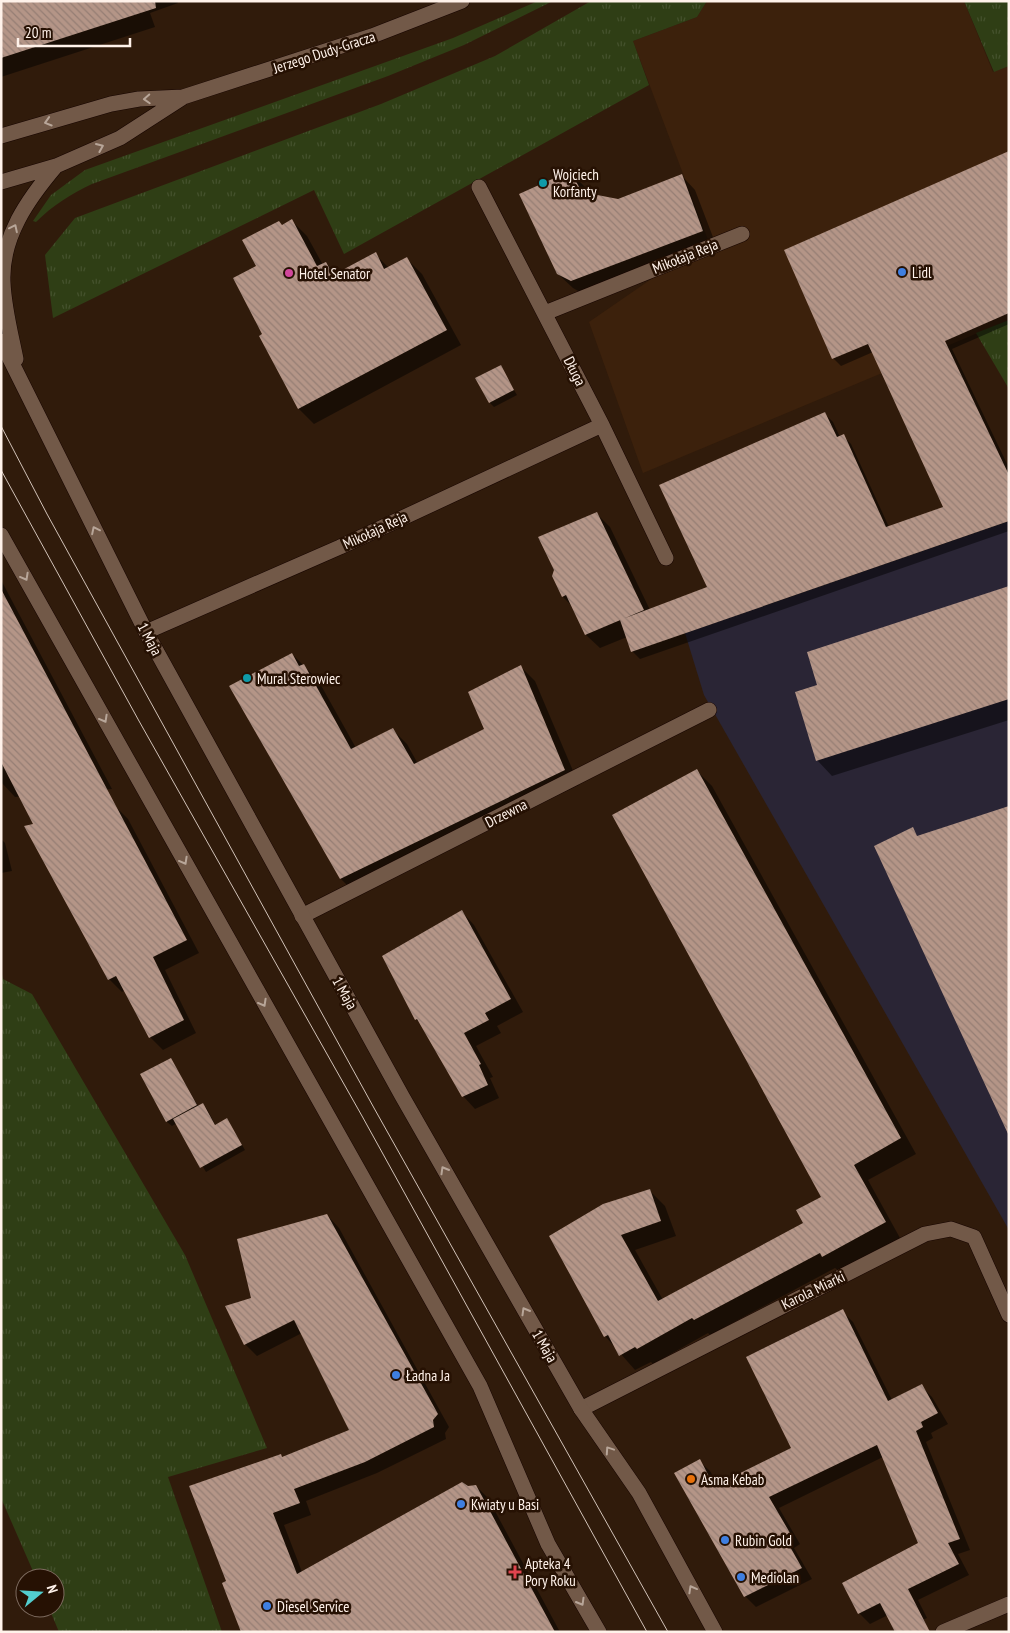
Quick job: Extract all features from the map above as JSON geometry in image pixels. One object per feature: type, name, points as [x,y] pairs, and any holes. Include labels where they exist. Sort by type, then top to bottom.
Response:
[{"type":"street","name":"Jerzego Dudy-Gracza","points":[[1,182],[56,166],[120,138],[183,97],[372,36],[462,1]]},
{"type":"street","name":"Jerzego Dudy-Gracza","points":[[1,136],[111,104],[139,99],[183,97]]},
{"type":"street","points":[[20,379],[4,299],[5,258],[11,234],[31,194],[56,166]]},
{"type":"street","name":"Długa","points":[[479,187],[602,425],[666,558]]},
{"type":"street","name":"Mikołaja Reja","points":[[545,312],[742,234]]},
{"type":"street","name":"1 Maja","points":[[1,341],[146,632],[302,916],[402,1096],[581,1409],[639,1493],[715,1632]]},
{"type":"street","name":"Mikołaja Reja","points":[[146,632],[340,546],[602,425]]},
{"type":"street","points":[[1,535],[480,1386],[548,1544],[599,1632]]},
{"type":"street","name":"Drzewna","points":[[302,916],[709,710]]},
{"type":"street","name":"Karola Miarki","points":[[581,1409],[925,1234],[951,1230],[974,1237],[1009,1315]]},
{"type":"street","points":[[943,1632],[1009,1604]]},
{"type":"shaded area","points":[[707,1],[964,1],[993,72],[1009,66],[1009,320],[643,473],[589,322],[708,240],[633,41],[697,17]]},
{"type":"shaded area","points":[[1009,521],[1009,1230],[704,695],[685,633]]},
{"type":"green space","points":[[538,1],[553,1],[464,45],[388,76],[92,184],[62,200],[36,222],[33,221],[51,195],[85,170],[453,38]]},
{"type":"green space","points":[[591,1],[707,1],[697,17],[633,41],[649,85],[344,254],[314,190],[53,318],[45,255],[75,218],[381,104],[495,56]]},
{"type":"green space","points":[[964,1],[1009,1],[1009,66],[994,72]]},
{"type":"green space","points":[[1009,320],[1009,389],[976,333]]},
{"type":"green space","points":[[1,970],[3,979],[32,994],[185,1255],[267,1448],[168,1477],[222,1632],[59,1632],[53,1618],[65,1618],[65,1568],[32,1568],[1,1498]]},
{"type":"building","points":[[1,1],[155,1],[156,8],[1,58]]},
{"type":"building","points":[[1009,151],[1009,313],[945,341],[1009,475],[1009,521],[631,652],[620,620],[707,587],[659,485],[825,412],[837,437],[844,434],[886,527],[943,507],[868,344],[832,359],[784,250]]},
{"type":"building","points":[[570,171],[582,192],[618,199],[682,174],[703,231],[571,281],[557,274],[519,194]]},
{"type":"building","points":[[292,219],[317,266],[326,262],[333,275],[376,252],[384,269],[407,257],[447,330],[298,409],[259,336],[262,334],[233,278],[256,266],[242,240],[279,221],[282,225]]},
{"type":"building","points":[[501,365],[514,390],[489,403],[475,378]]},
{"type":"building","points":[[597,512],[644,610],[585,635],[566,595],[562,597],[552,576],[554,570],[538,537]]},
{"type":"building","points":[[1009,586],[1009,699],[816,761],[795,692],[817,685],[807,652]]},
{"type":"building","points":[[1,589],[187,940],[153,957],[184,1020],[149,1038],[116,976],[108,980],[24,826],[33,824],[1,762]]},
{"type":"building","points":[[292,653],[299,666],[304,664],[351,749],[393,728],[414,764],[484,729],[468,692],[521,665],[565,770],[340,879],[229,686]]},
{"type":"building","points":[[697,769],[901,1138],[854,1165],[886,1222],[822,1257],[820,1253],[694,1320],[692,1318],[637,1349],[635,1347],[619,1356],[608,1335],[604,1337],[549,1236],[603,1204],[650,1189],[661,1221],[621,1235],[658,1301],[803,1223],[796,1210],[821,1197],[612,815]]},
{"type":"building","points":[[1009,806],[1009,1136],[874,846],[913,827],[917,836]]},
{"type":"building","points":[[462,910],[511,999],[485,1013],[489,1020],[464,1033],[481,1064],[479,1065],[488,1085],[462,1097],[417,1019],[415,1020],[382,956]]},
{"type":"building","points":[[171,1058],[197,1105],[166,1122],[140,1074]]},
{"type":"building","points":[[203,1103],[215,1125],[227,1118],[242,1145],[200,1168],[173,1119]]},
{"type":"building","points":[[327,1214],[438,1414],[433,1420],[434,1427],[365,1462],[294,1489],[300,1503],[273,1513],[297,1574],[462,1482],[468,1486],[476,1485],[555,1632],[241,1632],[222,1583],[226,1581],[189,1486],[281,1454],[282,1457],[349,1430],[294,1320],[244,1345],[225,1306],[251,1298],[237,1239]]},
{"type":"building","points":[[843,1309],[888,1401],[922,1384],[938,1413],[921,1422],[923,1427],[916,1431],[960,1539],[948,1543],[959,1564],[908,1589],[930,1632],[895,1632],[880,1603],[858,1614],[842,1583],[918,1543],[877,1445],[769,1497],[790,1533],[784,1536],[802,1568],[744,1597],[674,1473],[700,1459],[714,1486],[791,1448],[746,1357]]},
{"type":"tram line","points":[[1,426],[47,514],[374,1108],[668,1632]]},
{"type":"tram line","points":[[1,470],[139,721],[362,1116],[647,1632]]},
{"type":"place","name":"Wojciech Korfanty","points":[[543,183]]},
{"type":"place","name":"Lidl","points":[[902,272]]},
{"type":"place","name":"Hotel Senator","points":[[289,273]]},
{"type":"place","name":"Mural Sterowiec","points":[[247,678]]},
{"type":"place","name":"Ładna Ja","points":[[396,1375]]},
{"type":"place","name":"Asma Kebab","points":[[691,1479]]},
{"type":"place","name":"Kwiaty u Basi","points":[[461,1504]]},
{"type":"place","name":"Rubin Gold","points":[[725,1540]]},
{"type":"place","name":"Apteka 4 Pory Roku","points":[[515,1572]]},
{"type":"place","name":"Mediolan","points":[[741,1577]]},
{"type":"place","name":"Diesel Service","points":[[267,1606]]}]
